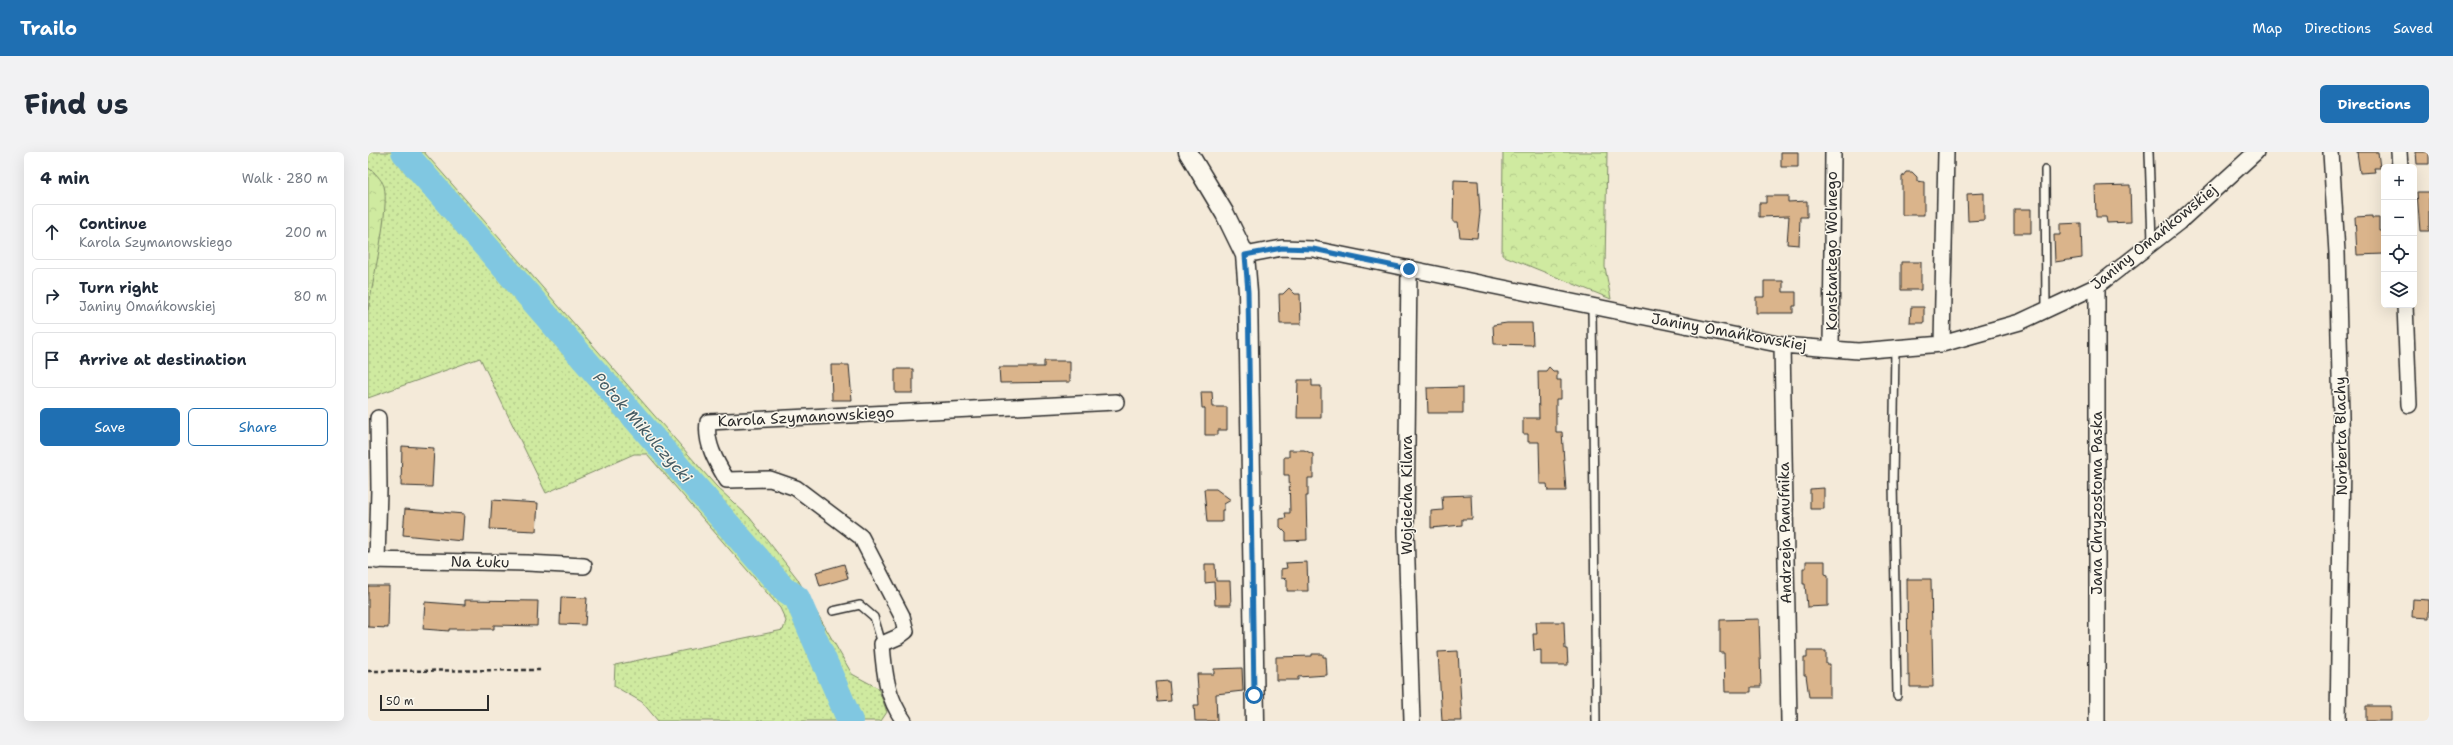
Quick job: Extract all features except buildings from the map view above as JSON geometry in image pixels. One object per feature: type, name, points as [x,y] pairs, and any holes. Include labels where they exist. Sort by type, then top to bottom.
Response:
[{"type":"street","points":[[1188,152],[1225,214],[1245,255],[1248,300],[1255,721]]},
{"type":"street","name":"Konstantego Wolnego","points":[[1832,349],[1833,152]]},
{"type":"street","points":[[1942,344],[1946,152]]},
{"type":"street","name":"Janiny Omańkowskiej","points":[[1245,255],[1282,248],[1313,249],[1782,345],[1858,351],[1942,344],[2020,322],[2098,286],[2152,242],[2256,152]]},
{"type":"street","name":"Norberta Blachy","points":[[2332,152],[2337,253],[2342,459],[2338,721]]},
{"type":"street","points":[[2399,152],[2400,164]]},
{"type":"street","name":"Wojciecha Kilara","points":[[1409,269],[1406,532],[1412,721]]},
{"type":"street","name":"Jana Chryzostoma Paska","points":[[2097,721],[2098,286]]},
{"type":"street","points":[[2405,308],[2409,405]]},
{"type":"street","name":"Andrzeja Panufnika","points":[[1782,345],[1789,721]]},
{"type":"street","name":"Karola Szymanowskiego","points":[[882,644],[898,637],[906,631],[902,616],[861,536],[796,488],[770,479],[727,480],[716,462],[706,434],[708,422],[1116,402]]},
{"type":"street","name":"Na Łuku","points":[[378,418],[379,489],[373,560],[527,563],[584,566]]},
{"type":"street","points":[[882,644],[885,675],[890,695],[904,721]]},
{"type":"lane","points":[[2149,152],[2152,242]]},
{"type":"lane","points":[[2045,170],[2046,310]]},
{"type":"lane","points":[[1592,306],[1596,721]]},
{"type":"lane","points":[[1895,348],[1893,482],[1897,696]]},
{"type":"lane","points":[[833,611],[860,605],[874,617],[882,644]]},
{"type":"path","points":[[368,671],[542,670]]},
{"type":"green space","points":[[368,152],[424,152],[716,486],[750,518],[797,578],[852,674],[878,688],[887,712],[881,721],[658,721],[642,702],[614,686],[615,665],[783,630],[786,621],[780,608],[647,454],[634,454],[546,493],[480,358],[368,398],[368,310],[382,227],[384,187],[374,172],[368,168]]},
{"type":"green space","points":[[1503,152],[1607,152],[1605,267],[1611,299],[1502,255]]},
{"type":"green space","points":[[368,168],[375,174],[384,186],[385,211],[368,310]]},
{"type":"waterway","name":"Potok Mikulczycki","points":[[404,152],[783,588],[797,598],[850,721]]},
{"type":"route","points":[[1254,695],[1248,292],[1245,255],[1282,248],[1313,249],[1409,269]]}]
